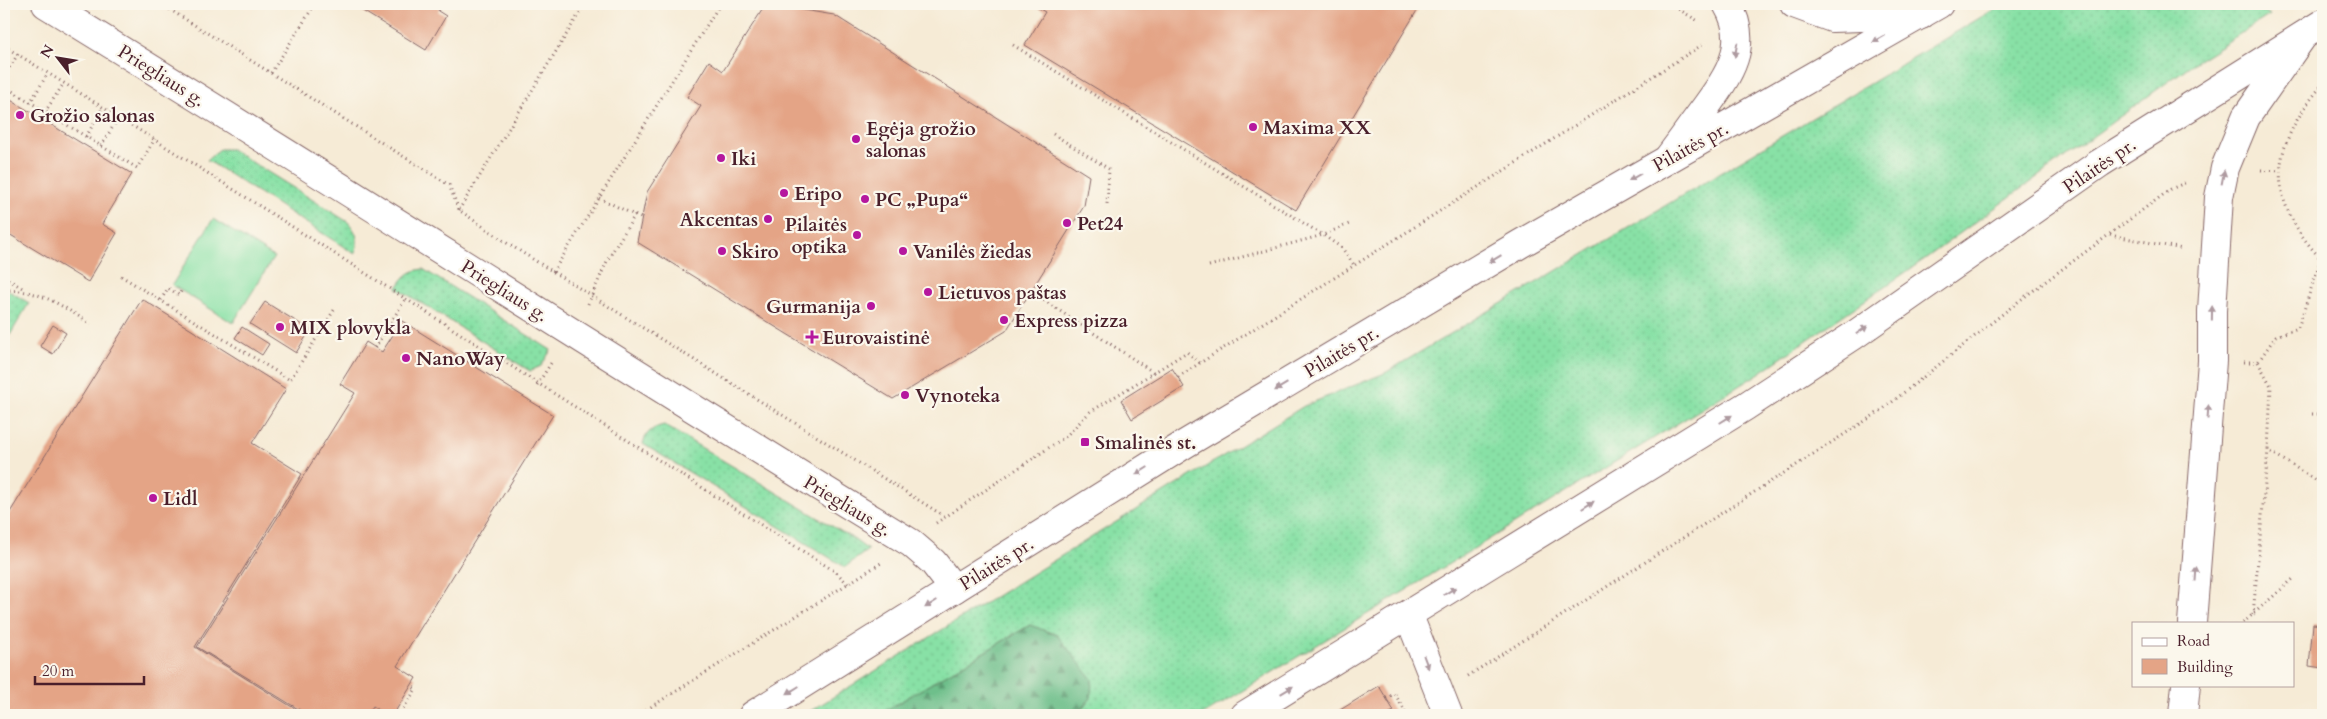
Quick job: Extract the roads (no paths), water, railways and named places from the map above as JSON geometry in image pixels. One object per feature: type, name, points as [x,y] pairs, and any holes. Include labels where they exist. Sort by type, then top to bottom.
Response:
[{"type":"main road","name":"Priegliaus g.","points":[[46,4],[911,543],[933,562],[954,589]]},
{"type":"main road","points":[[1669,157],[1727,77],[1737,53],[1738,35],[1733,14],[1726,4]]},
{"type":"main road","points":[[1794,4],[1832,18],[1930,9]]},
{"type":"main road","name":"Pilaitės pr.","points":[[753,715],[1185,444],[1669,157],[1770,103],[1930,9]]},
{"type":"main road","points":[[2192,622],[2212,361],[2212,311],[2220,190],[2225,168],[2246,116],[2313,30]]},
{"type":"main road","name":"Pilaitės pr.","points":[[1245,715],[1746,406],[1853,336],[2100,163],[2313,30]]},
{"type":"main road","points":[[1408,616],[1443,705]]},
{"type":"main road","points":[[2184,715],[2186,686]]},
{"type":"place","name":"Grožio salonas","points":[[20,115]]},
{"type":"place","name":"Maxima XX","points":[[1253,127]]},
{"type":"place","name":"Egėja grožio salonas","points":[[856,139]]},
{"type":"place","name":"Iki","points":[[721,158]]},
{"type":"place","name":"Eripo","points":[[784,193]]},
{"type":"place","name":"PC „Pupa“","points":[[865,199]]},
{"type":"place","name":"Akcentas","points":[[768,219]]},
{"type":"place","name":"Pet24","points":[[1067,223]]},
{"type":"place","name":"Pilaitės optika","points":[[857,235]]},
{"type":"place","name":"Skiro","points":[[722,251]]},
{"type":"place","name":"Vanilės žiedas","points":[[903,251]]},
{"type":"place","name":"Lietuvos paštas","points":[[928,292]]},
{"type":"place","name":"Gurmanija","points":[[871,306]]},
{"type":"place","name":"Express pizza","points":[[1004,320]]},
{"type":"place","name":"MIX plovykla","points":[[280,327]]},
{"type":"place","name":"Eurovaistinė","points":[[812,337]]},
{"type":"place","name":"NanoWay","points":[[406,358]]},
{"type":"place","name":"Vynoteka","points":[[905,395]]},
{"type":"place","name":"Smalinės st.","points":[[1085,442]]},
{"type":"place","name":"Lidl","points":[[153,498]]}]
